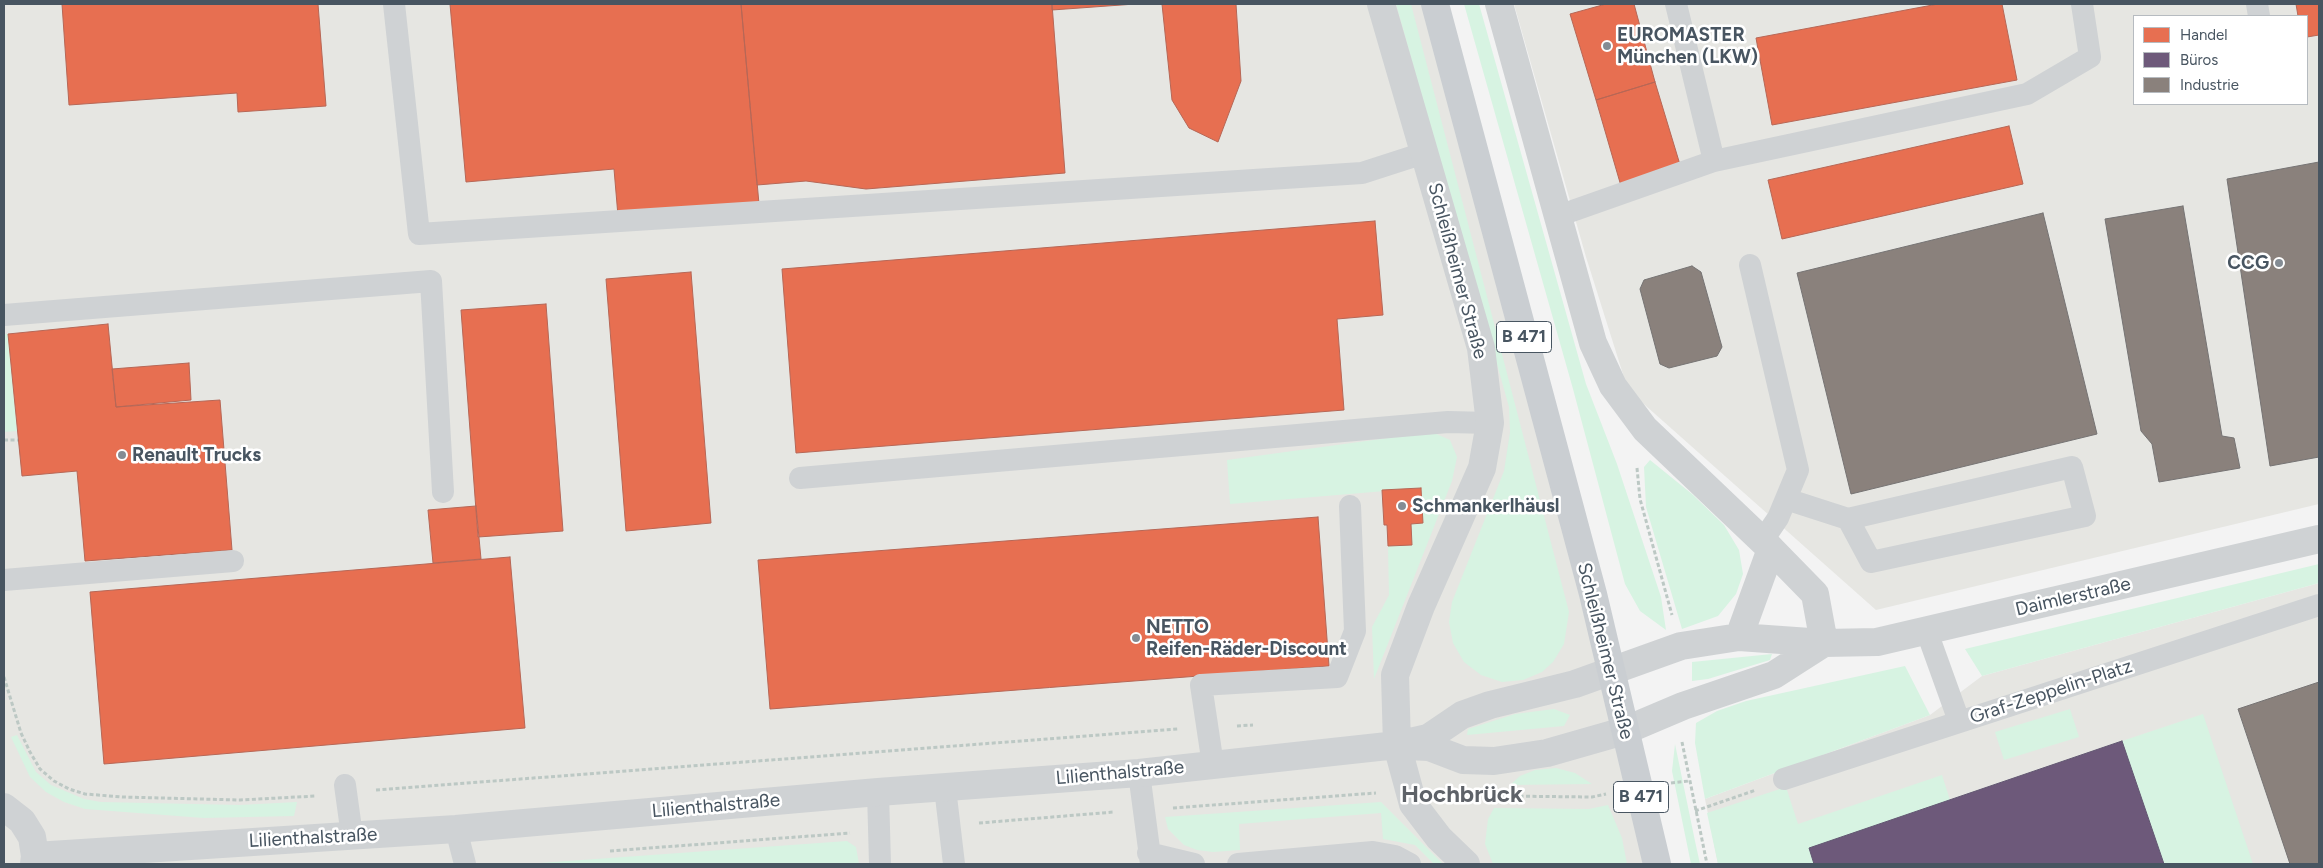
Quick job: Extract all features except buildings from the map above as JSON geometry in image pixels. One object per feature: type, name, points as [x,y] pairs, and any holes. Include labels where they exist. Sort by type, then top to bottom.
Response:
[{"type":"main road","name":"Schleißheimer Straße","points":[[1435,4],[1593,594],[1656,864]]},
{"type":"street","name":"Schleißheimer Straße","points":[[1381,4],[1480,348],[1490,423],[1482,468],[1421,606],[1395,675],[1397,745],[1413,804],[1439,838],[1466,864]]},
{"type":"street","points":[[1499,4],[1593,343],[1613,386],[1645,429],[1767,544],[1815,594],[1824,643],[1774,676],[1683,706],[1624,731]]},
{"type":"street","name":"Daimlerstraße","points":[[1611,672],[1680,646],[1739,637],[1824,643],[1877,642],[1927,632],[2319,539]]},
{"type":"street","points":[[1739,637],[1767,544]]},
{"type":"street","name":"Lilienthalstraße","points":[[34,860],[456,829],[878,792],[1139,772],[1397,745],[1428,738],[1462,715],[1575,684],[1611,672]]},
{"type":"street","name":"Lilienthalstraße","points":[[1397,745],[1429,747],[1463,760],[1494,761],[1547,752],[1624,731]]},
{"type":"street","points":[[4,807],[22,821],[32,837],[34,860]]},
{"type":"lane","points":[[394,4],[419,234],[1362,173],[1424,153]]},
{"type":"lane","points":[[1676,4],[1714,161]]},
{"type":"lane","points":[[1558,216],[1714,161],[2027,94],[2090,57],[2082,4]]},
{"type":"lane","points":[[1750,265],[1798,470],[1767,544]]},
{"type":"lane","points":[[4,315],[431,281],[443,492]]},
{"type":"lane","points":[[800,478],[1448,422],[1490,423]]},
{"type":"lane","points":[[1786,499],[1848,519],[2072,466],[2085,516],[1872,562],[1848,519]]},
{"type":"lane","points":[[1213,765],[1201,685],[1337,677],[1355,631],[1350,506]]},
{"type":"lane","points":[[4,580],[233,561]]},
{"type":"lane","name":"Graf-Zeppelin-Platz","points":[[1784,780],[1959,721],[2319,605]]},
{"type":"lane","points":[[1927,632],[1959,721]]},
{"type":"lane","points":[[1139,772],[1149,859],[1194,864]]},
{"type":"lane","points":[[945,788],[954,864]]},
{"type":"lane","points":[[345,789],[352,836]]},
{"type":"lane","points":[[878,792],[880,864]]},
{"type":"lane","points":[[456,829],[465,864]]},
{"type":"lane","points":[[1238,864],[1373,852],[1395,856],[1410,864]]},
{"type":"path","points":[[4,440],[18,440]]},
{"type":"path","points":[[4,677],[21,733],[40,769],[54,781],[69,789],[102,796],[240,800],[345,789],[1255,725]]},
{"type":"path","points":[[1496,796],[1592,797],[1689,780]]},
{"type":"path","points":[[1695,811],[1784,780]]},
{"type":"path","points":[[1410,795],[1467,795]]},
{"type":"shaded area","points":[[4,4],[1434,4],[1661,864],[4,864]]},
{"type":"shaded area","points":[[1514,4],[2319,4],[2319,504],[1876,610],[1628,390],[1586,257]]},
{"type":"shaded area","points":[[2319,583],[2319,864],[1718,864],[1705,799],[1930,715],[1982,676]]},
{"type":"green space","points":[[1396,4],[1411,4],[1569,612],[1564,644],[1553,662],[1542,672],[1523,680],[1502,682],[1481,675],[1464,662],[1453,643],[1449,622],[1452,602],[1504,471],[1510,432],[1509,407]]},
{"type":"green space","points":[[1464,4],[1479,4],[1586,384],[1617,464],[1661,597],[1666,630],[1640,611],[1625,584],[1573,389]]},
{"type":"green space","points":[[4,334],[8,334],[17,431],[4,432]]},
{"type":"green space","points":[[1432,432],[1450,440],[1457,457],[1452,481],[1374,679],[1372,627],[1389,595],[1388,546],[1412,545],[1411,524],[1421,488],[1230,504],[1227,460]]},
{"type":"green space","points":[[1650,460],[1692,494],[1724,525],[1739,550],[1743,574],[1736,594],[1718,616],[1682,629],[1646,507],[1644,467]]},
{"type":"green space","points":[[2319,564],[2319,583],[1982,676],[1965,649]]},
{"type":"green space","points":[[1772,654],[1770,660],[1708,679],[1692,681],[1692,662]]},
{"type":"green space","points":[[1905,666],[1930,715],[1705,799],[1695,743],[1696,723],[1717,711],[1746,701]]},
{"type":"green space","points":[[1554,709],[1570,715],[1564,726],[1467,735],[1468,729],[1515,714]]},
{"type":"green space","points":[[2070,709],[2079,737],[2004,760],[1995,732]]},
{"type":"green space","points":[[2203,714],[2253,864],[2164,864],[2122,741]]},
{"type":"green space","points":[[17,735],[36,772],[51,785],[84,799],[101,802],[240,805],[297,802],[294,816],[204,818],[85,809],[64,802],[46,792],[30,777],[11,737]]},
{"type":"green space","points":[[1675,744],[1700,864],[1691,864],[1672,771]]},
{"type":"green space","points":[[1556,768],[1575,773],[1592,784],[1510,785],[1520,776],[1535,770]]},
{"type":"green space","points":[[1942,775],[1950,800],[1809,848],[1814,864],[1718,864],[1707,813],[1786,787],[1798,824]]},
{"type":"green space","points":[[1381,802],[1443,864],[1434,864],[1415,845],[1383,839],[1381,813],[1239,824],[1240,850],[1213,852],[1197,850],[1184,845],[1168,829],[1165,817]]},
{"type":"green space","points":[[1608,805],[1622,838],[1627,864],[1493,864],[1485,844],[1488,819],[1494,808],[1589,809]]},
{"type":"green space","points":[[847,841],[856,847],[859,864],[526,864]]},
{"type":"place","name":"EUROMASTER München (LKW)","points":[[1607,46]]},
{"type":"place","name":"CCG","points":[[2279,263]]},
{"type":"place","name":"Renault Trucks","points":[[122,455]]},
{"type":"place","name":"Schmankerlhäusl","points":[[1402,506]]},
{"type":"place","name":"NETTO Reifen-Räder-Discount","points":[[1136,638]]},
{"type":"district","name":"Hochbrück","points":[[1462,795]]}]
